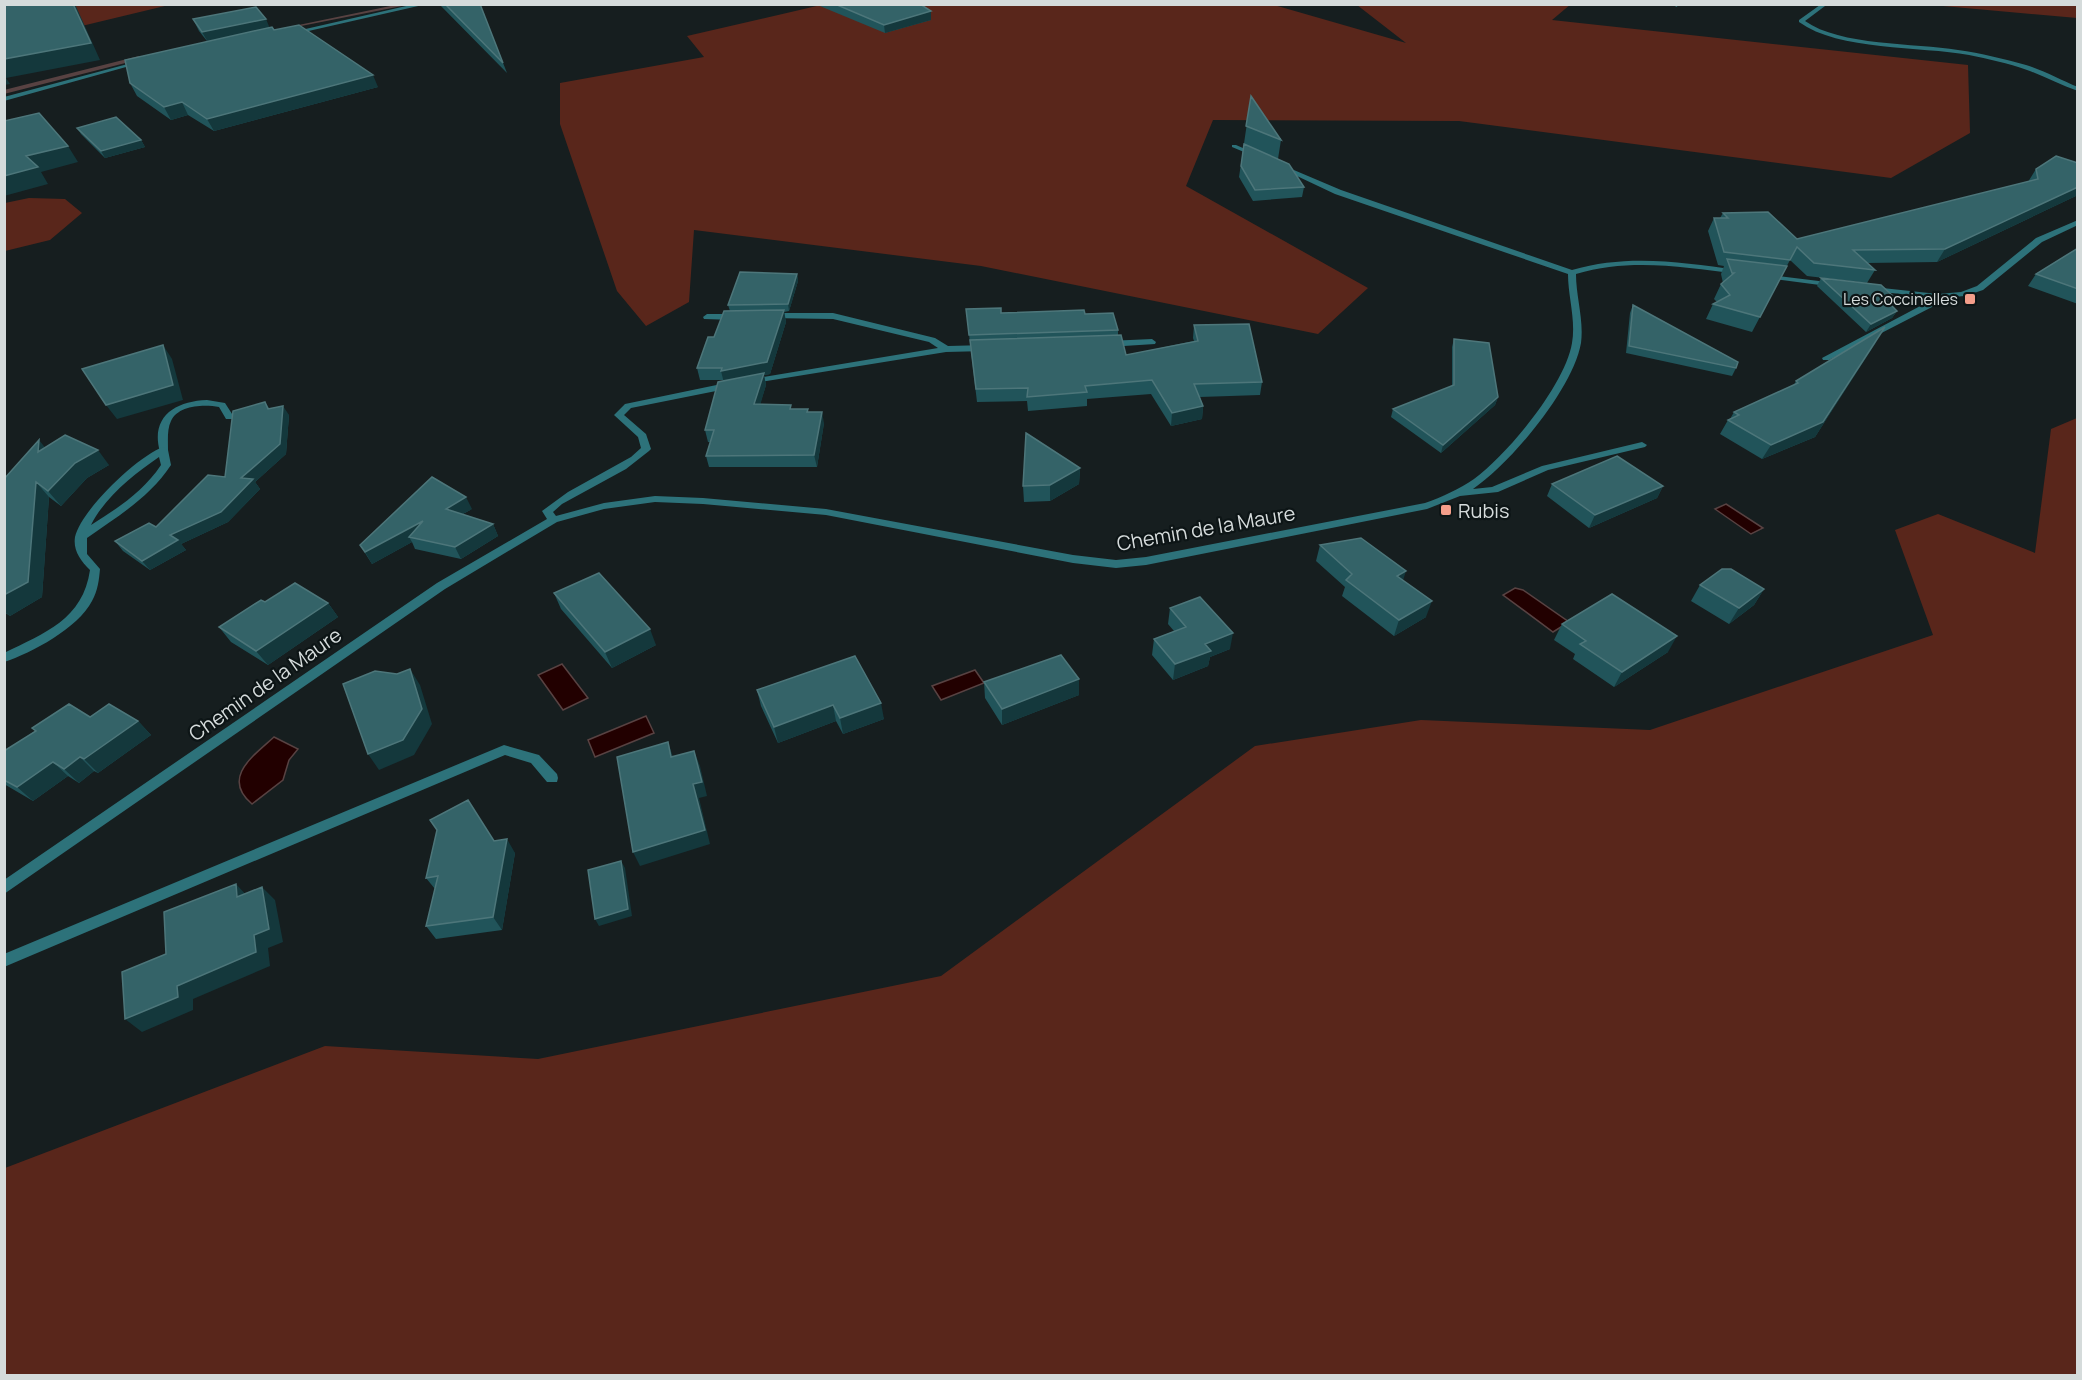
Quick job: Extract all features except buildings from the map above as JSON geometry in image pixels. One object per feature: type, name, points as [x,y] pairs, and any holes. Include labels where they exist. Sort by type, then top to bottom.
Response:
[{"type":"street","points":[[287,33],[425,4]]},
{"type":"street","points":[[1822,6],[1801,21],[1805,27],[1844,38],[1981,55],[2031,69]]},
{"type":"street","points":[[1973,46],[2078,89]]},
{"type":"street","points":[[4,99],[147,61]]},
{"type":"street","points":[[1234,146],[1265,160]]},
{"type":"street","points":[[1276,164],[1338,192],[1572,273],[1597,264],[1622,261],[1656,262],[1748,274]]},
{"type":"street","points":[[1862,288],[1938,296],[1962,294],[1980,288],[2039,240],[2078,222]]},
{"type":"street","name":"Chemin de la Maure","points":[[4,888],[441,586],[553,520],[614,504],[655,499],[703,501],[826,512],[1073,559],[1116,564],[1146,561],[1427,506],[1458,493],[1490,471],[1550,402],[1575,352],[1578,328],[1572,290],[1572,273]]},
{"type":"street","points":[[1759,275],[1851,287]]},
{"type":"street","points":[[1826,358],[1929,305],[1938,296]]},
{"type":"street","points":[[764,316],[833,316],[932,340],[946,350]]},
{"type":"street","points":[[707,317],[741,317]]},
{"type":"street","points":[[1095,344],[1152,342]]},
{"type":"street","points":[[553,520],[547,511],[561,498],[632,463],[646,449],[643,436],[619,415],[628,406],[855,363],[946,350],[992,348]]},
{"type":"street","points":[[80,538],[129,506],[157,481],[166,465],[163,450],[166,422],[178,410],[194,404],[210,402],[222,405],[229,417]]},
{"type":"street","points":[[1458,493],[1494,490],[1545,468],[1642,445]]},
{"type":"street","points":[[4,658],[67,624],[87,602],[96,586],[96,569],[82,554],[80,538],[93,513],[113,490],[163,450]]},
{"type":"street","points":[[4,961],[504,750],[535,759],[552,778]]},
{"type":"shaded area","points":[[1571,4],[1552,20],[1968,65],[1970,133],[1891,178],[1459,121],[1213,120],[1186,186],[1368,288],[1318,334],[981,266],[694,230],[689,302],[646,326],[617,291],[560,124],[560,83],[704,57],[687,36],[821,5],[1274,5],[1406,43],[1357,5]]},
{"type":"shaded area","points":[[5,5],[169,5],[11,43]]},
{"type":"shaded area","points":[[1932,5],[2077,5],[2077,18]]},
{"type":"shaded area","points":[[29,198],[65,199],[82,213],[50,240],[5,251],[5,203]]},
{"type":"shaded area","points":[[2077,418],[2077,1375],[5,1375],[5,1168],[325,1046],[538,1059],[941,976],[1255,746],[1421,720],[1650,730],[1933,635],[1895,530],[1938,514],[2035,553],[2051,429]]},
{"type":"shaded area","points":[[1726,504],[1763,528],[1751,534],[1715,509]]},
{"type":"shaded area","points":[[1515,588],[1523,590],[1569,622],[1553,632],[1503,595]]},
{"type":"shaded area","points":[[562,664],[588,698],[563,710],[538,675]]},
{"type":"shaded area","points":[[975,670],[984,683],[941,700],[932,686]]},
{"type":"shaded area","points":[[646,716],[654,733],[595,757],[588,740]]},
{"type":"shaded area","points":[[274,737],[298,749],[289,760],[283,780],[252,804],[239,785],[240,776],[250,760]]},
{"type":"waterway","points":[[286,28],[410,4]]},
{"type":"waterway","points":[[4,92],[139,58]]},
{"type":"place","name":"Les Coccinelles","points":[[1970,299]]},
{"type":"place","name":"Rubis","points":[[1446,510]]}]
